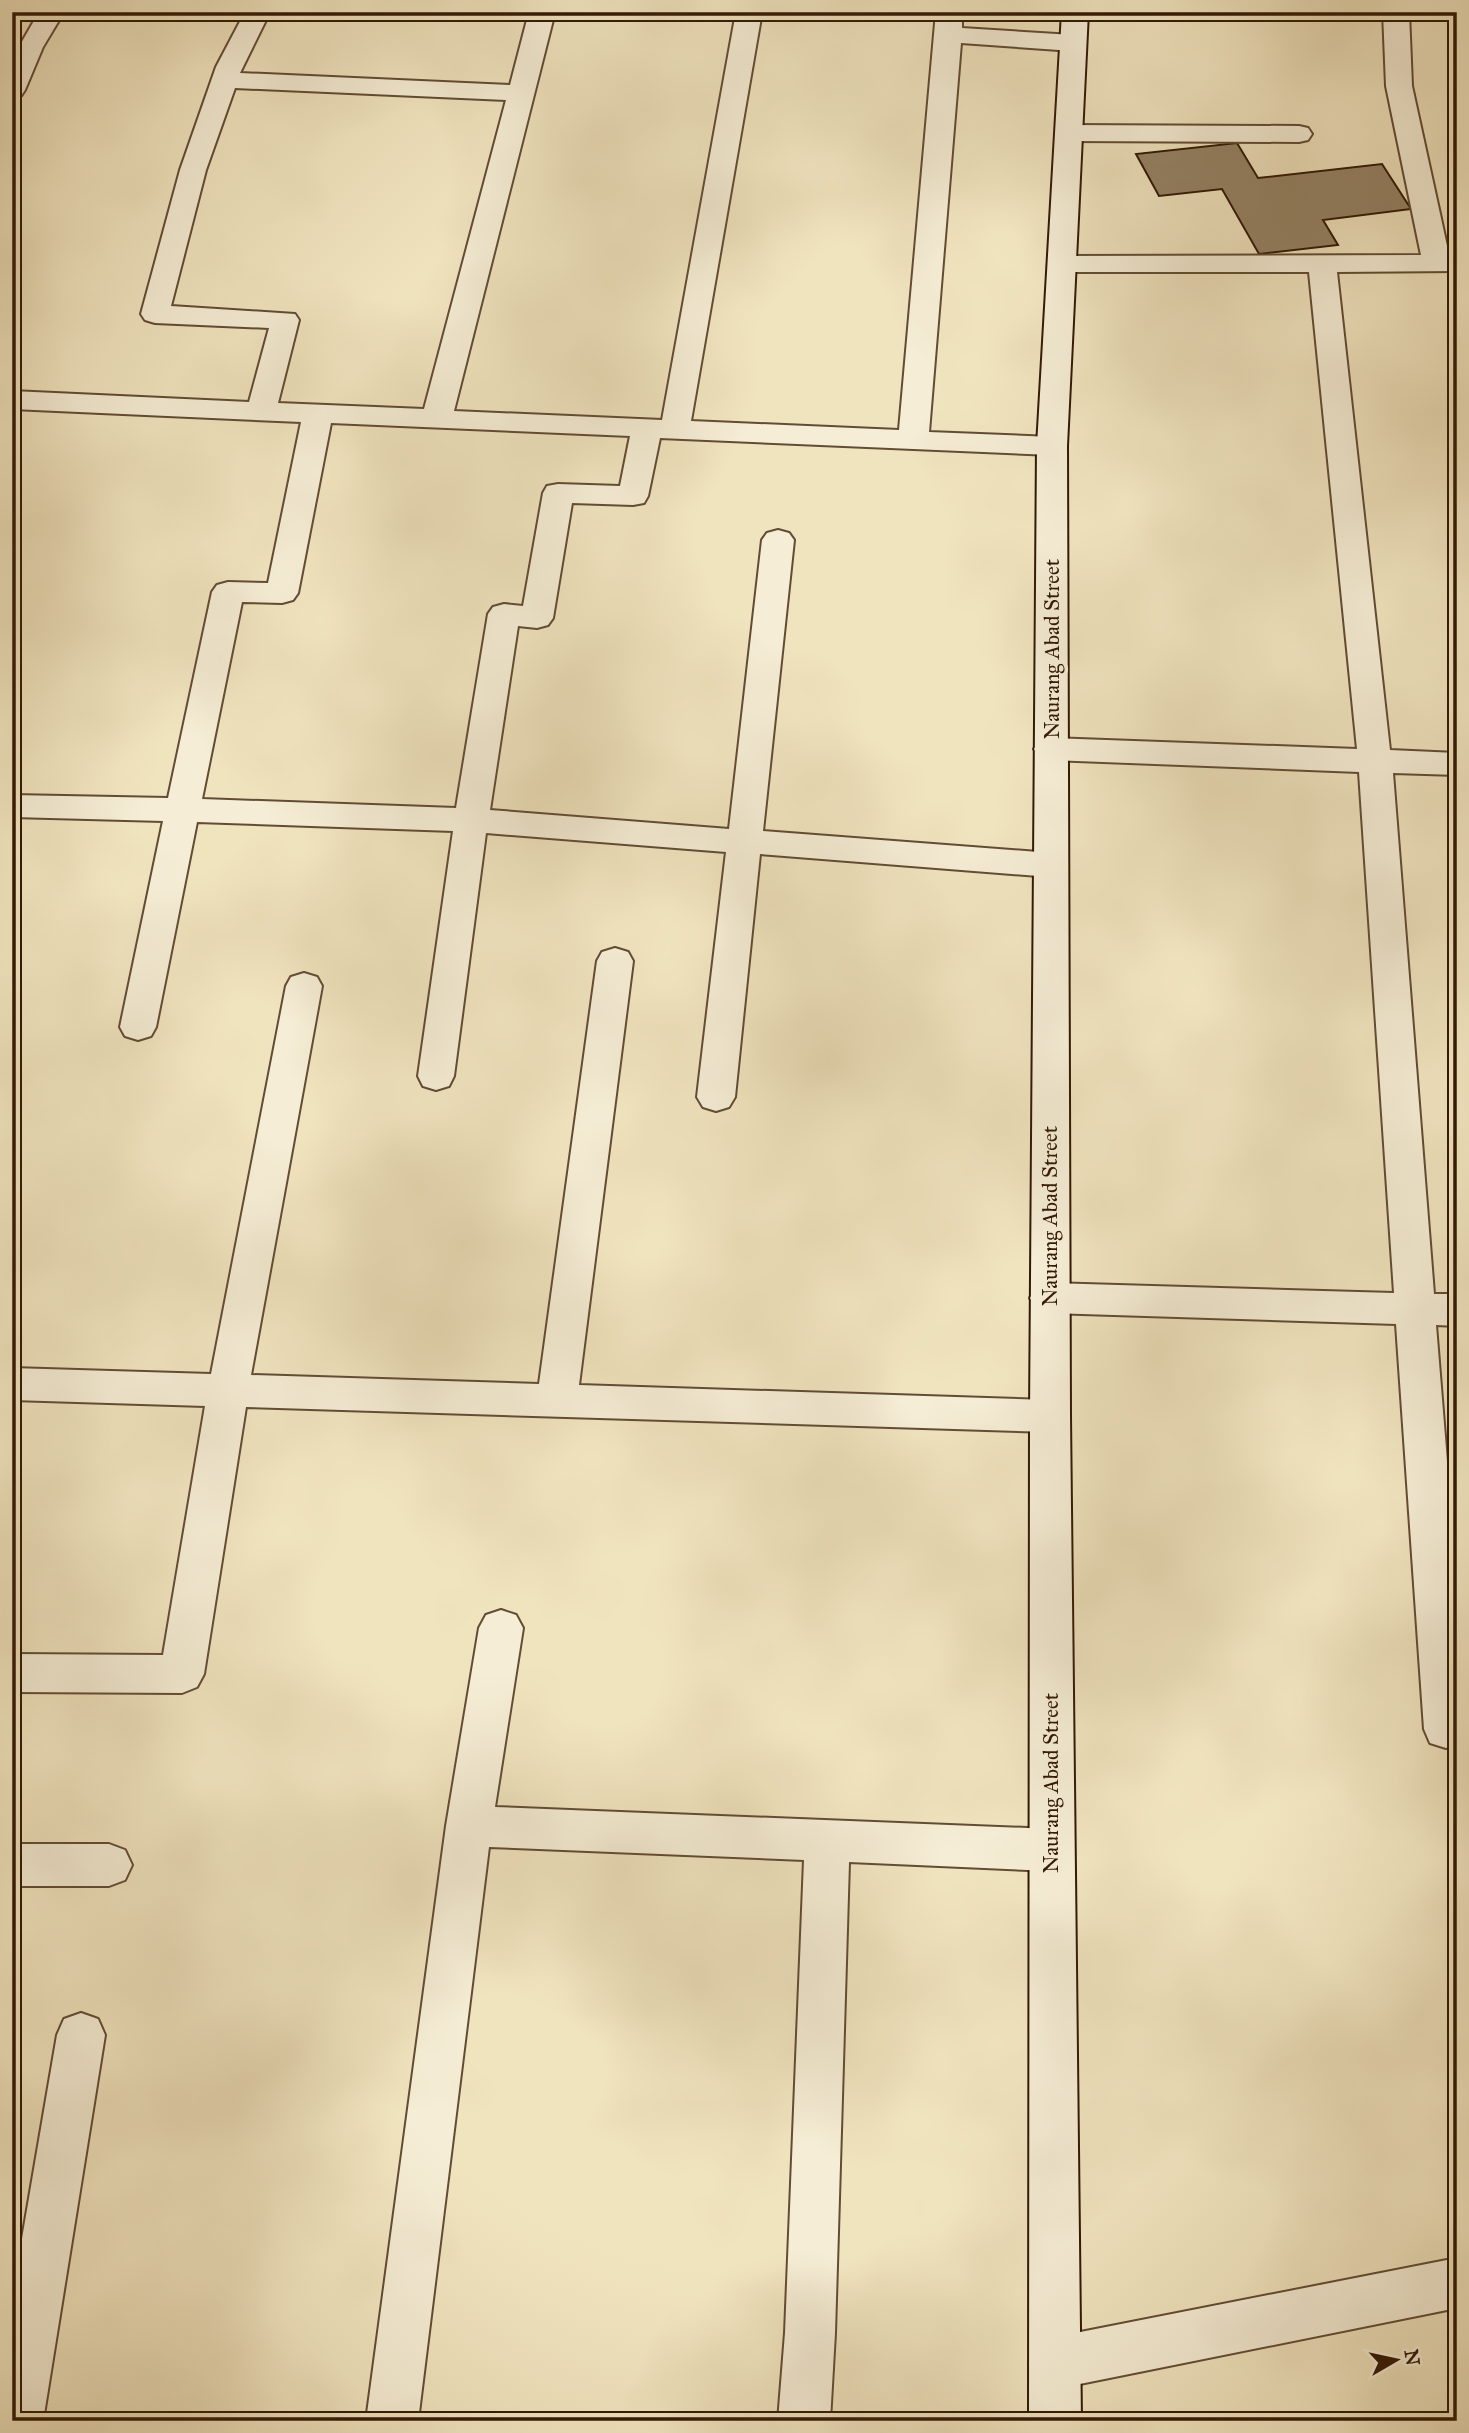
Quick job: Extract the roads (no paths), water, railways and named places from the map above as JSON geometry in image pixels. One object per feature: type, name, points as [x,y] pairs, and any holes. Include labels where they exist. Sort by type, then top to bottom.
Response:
[{"type":"street","points":[[12,90],[30,47],[52,12]]},
{"type":"street","points":[[258,12],[225,80],[193,170],[155,314],[285,320],[261,411]]},
{"type":"street","points":[[437,418],[542,12]]},
{"type":"street","points":[[436,1076],[471,821],[504,614],[537,618],[558,493],[633,496],[661,428],[750,12]]},
{"type":"street","points":[[1062,264],[1447,263],[1399,86],[1396,12]]},
{"type":"street","points":[[913,439],[949,24],[1074,27]]},
{"type":"street","name":"Naurang Abad Street","points":[[1055,2421],[1050,1416],[1052,446],[1074,27]]},
{"type":"street","points":[[225,80],[520,93]]},
{"type":"street","points":[[1068,133],[1299,134]]},
{"type":"street","points":[[1322,264],[1375,762],[1446,1729]]},
{"type":"street","points":[[12,400],[1052,446]]},
{"type":"street","points":[[138,1027],[228,592],[282,593],[318,413]]},
{"type":"street","points":[[716,1097],[778,540]]},
{"type":"street","points":[[1051,749],[1457,764]]},
{"type":"street","points":[[12,806],[413,816],[746,844],[1051,865]]},
{"type":"street","points":[[556,1401],[615,961]]},
{"type":"street","points":[[12,1673],[182,1674],[228,1391],[304,986]]},
{"type":"street","points":[[1050,1298],[1457,1310]]},
{"type":"street","points":[[12,1384],[1050,1416]]},
{"type":"street","points":[[392,2421],[469,1826],[500,1628]]},
{"type":"street","points":[[469,1826],[1051,1850]]},
{"type":"street","points":[[804,2421],[810,2333],[827,1841]]},
{"type":"street","points":[[12,1865],[109,1865]]},
{"type":"street","points":[[17,2421],[81,2035]]},
{"type":"street","points":[[1055,2363],[1457,2283]]}]
